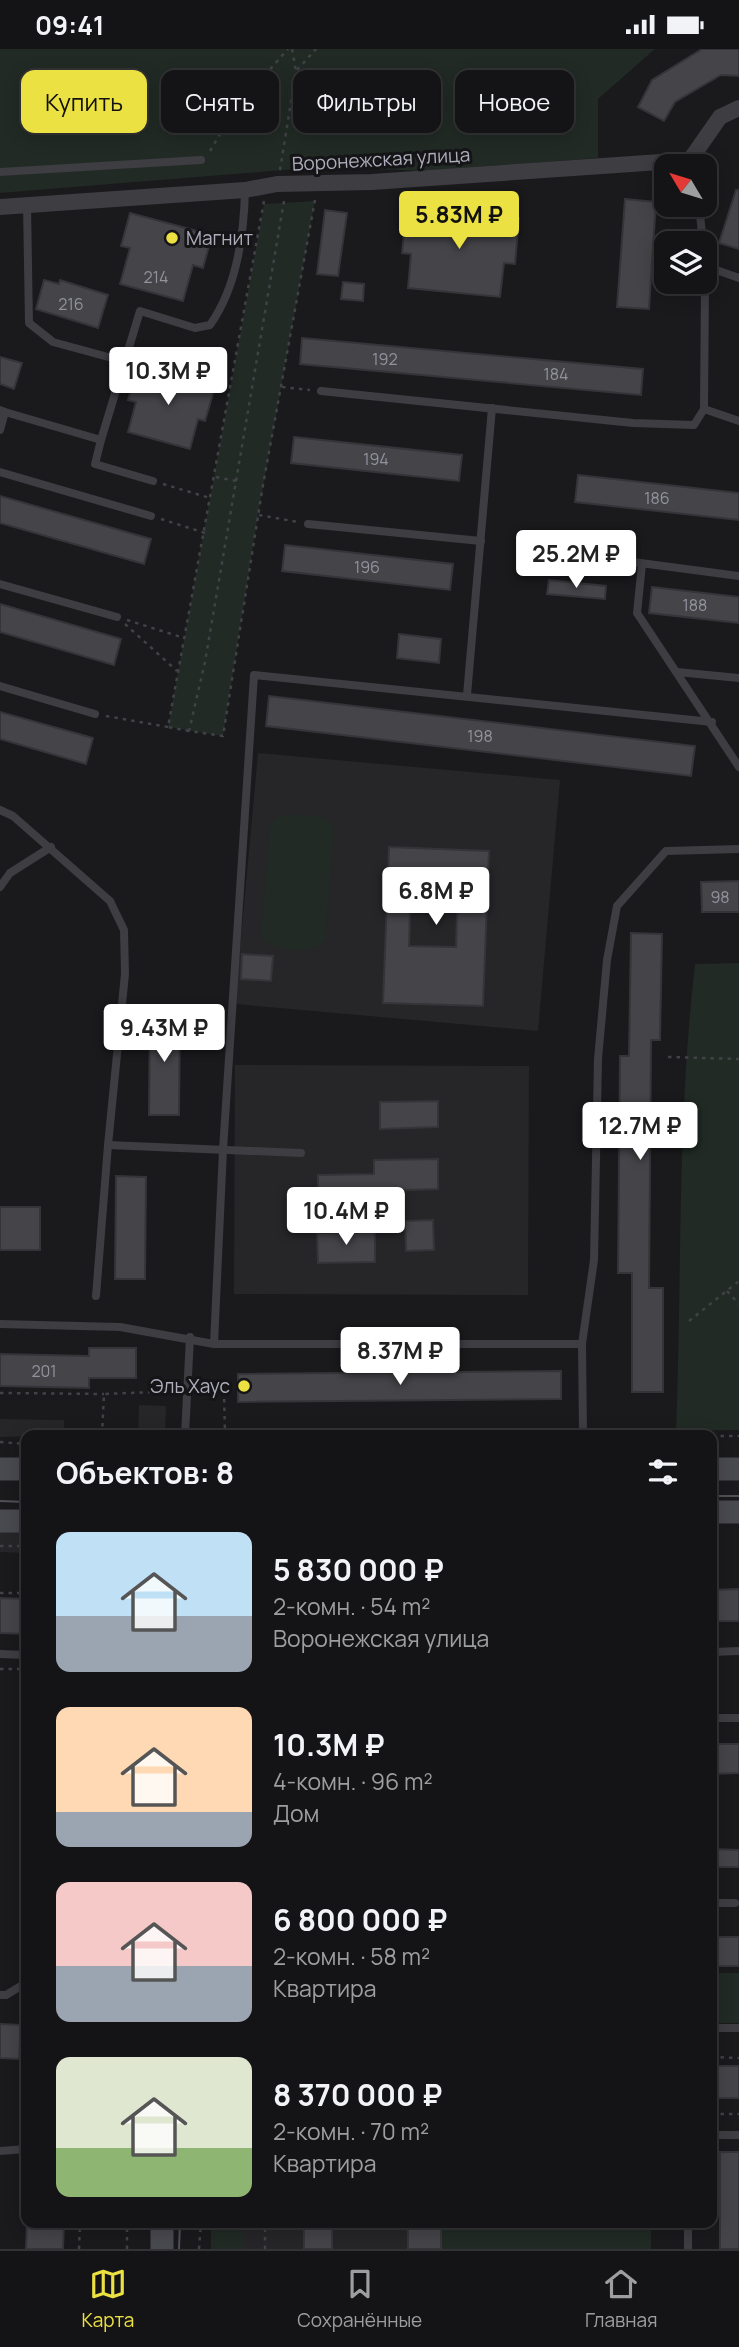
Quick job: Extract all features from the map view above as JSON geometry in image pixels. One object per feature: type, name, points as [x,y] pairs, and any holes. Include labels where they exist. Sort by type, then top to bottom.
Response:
[{"type":"main road","points":[[0,1469],[21,1469]]},
{"type":"main road","points":[[717,1469],[739,1469]]},
{"type":"main road","points":[[717,1512],[739,1512]]},
{"type":"main road","points":[[0,1521],[21,1521]]},
{"type":"main road","points":[[162,2228],[162,2249]]},
{"type":"street","name":"Воронежская улица","points":[[697,154],[720,117],[739,108]]},
{"type":"street","name":"Воронежская улица","points":[[0,208],[245,190],[276,185],[654,165]]},
{"type":"lane","points":[[0,172],[201,160]]},
{"type":"lane","points":[[153,481],[95,464],[123,361],[139,311],[195,328],[210,325],[222,308],[244,233],[245,190]]},
{"type":"lane","points":[[27,205],[29,323],[53,342],[123,361]]},
{"type":"lane","points":[[717,270],[739,278]]},
{"type":"lane","points":[[321,391],[633,423],[694,425],[704,409],[705,294]]},
{"type":"lane","points":[[467,695],[492,408]]},
{"type":"lane","points":[[704,409],[739,421]]},
{"type":"lane","points":[[0,430],[3,411],[101,440]]},
{"type":"lane","points":[[0,472],[151,516]]},
{"type":"lane","points":[[308,524],[481,541]]},
{"type":"lane","points":[[580,555],[739,576]]},
{"type":"lane","points":[[642,564],[637,613],[712,722],[739,767]]},
{"type":"lane","points":[[0,584],[117,617]]},
{"type":"lane","points":[[677,672],[739,678]]},
{"type":"lane","points":[[214,1344],[223,1150],[254,675],[712,722]]},
{"type":"lane","points":[[0,686],[95,714]]},
{"type":"lane","points":[[0,810],[13,816],[110,901],[124,930],[125,974],[96,1296]]},
{"type":"lane","points":[[0,877],[51,848]]},
{"type":"lane","points":[[583,1430],[582,1344],[594,1260],[598,1059],[607,960],[617,906],[666,851],[739,849]]},
{"type":"lane","points":[[0,887],[10,873]]},
{"type":"lane","points":[[108,1145],[301,1153]]},
{"type":"lane","points":[[0,1324],[120,1327],[190,1337],[214,1344],[582,1344]]},
{"type":"lane","points":[[185,1430],[190,1337]]},
{"type":"lane","points":[[717,1652],[739,1651]]},
{"type":"lane","points":[[0,1654],[21,1655]]},
{"type":"lane","points":[[717,1718],[739,1718]]},
{"type":"lane","points":[[717,1903],[735,1903]]},
{"type":"lane","points":[[0,1995],[21,1985]]},
{"type":"lane","points":[[717,2028],[739,2028]]},
{"type":"lane","points":[[717,2135],[739,2135]]},
{"type":"lane","points":[[0,2151],[21,2149]]},
{"type":"lane","points":[[688,2228],[688,2249]]},
{"type":"path","points":[[290,49],[296,70]]},
{"type":"path","points":[[201,160],[217,143],[235,109],[290,49]]},
{"type":"path","points":[[297,70],[316,49]]},
{"type":"path","points":[[168,727],[293,88]]},
{"type":"path","points":[[95,714],[223,736],[258,515],[316,183]]},
{"type":"path","points":[[189,731],[205,662],[236,481],[276,185]]},
{"type":"path","points":[[281,387],[321,391]]},
{"type":"path","points":[[216,477],[236,481]]},
{"type":"path","points":[[153,481],[212,499]]},
{"type":"path","points":[[258,515],[308,524]]},
{"type":"path","points":[[151,516],[205,533]]},
{"type":"path","points":[[117,617],[185,638]]},
{"type":"path","points":[[117,617],[178,673]]},
{"type":"path","points":[[668,1057],[739,1059]]},
{"type":"path","points":[[690,1321],[739,1281]]},
{"type":"path","points":[[727,1291],[739,1304]]},
{"type":"path","points":[[0,1393],[224,1391],[225,1430]]},
{"type":"path","points":[[102,1430],[104,1394]]},
{"type":"path","points":[[717,1436],[739,1436]]},
{"type":"path","points":[[0,1442],[21,1444]]},
{"type":"path","points":[[0,1546],[21,1546]]},
{"type":"path","points":[[0,1593],[21,1593]]},
{"type":"path","points":[[0,1669],[21,1669]]},
{"type":"path","points":[[717,2057],[739,2058]]},
{"type":"path","points":[[717,2114],[739,2114]]},
{"type":"path","points":[[79,2249],[80,2228]]},
{"type":"path","points":[[127,2228],[127,2249]]},
{"type":"path","points":[[199,2249],[201,2228]]},
{"type":"path","points":[[265,2228],[265,2249]]},
{"type":"shaded area","points":[[0,49],[655,49],[598,99],[598,158],[423,171],[322,167],[0,193]]},
{"type":"shaded area","points":[[315,201],[258,515],[223,736],[168,727],[264,204]]},
{"type":"shaded area","points":[[258,753],[560,780],[538,1031],[235,1004]]},
{"type":"shaded area","points":[[278,816],[320,816],[334,826],[325,940],[313,950],[277,947],[261,935],[270,826]]},
{"type":"shaded area","points":[[739,963],[739,1430],[676,1430],[685,1080],[695,964]]},
{"type":"shaded area","points":[[235,1065],[529,1066],[528,1295],[234,1294]]},
{"type":"shaded area","points":[[139,1405],[166,1406],[165,1430],[138,1430]]},
{"type":"shaded area","points":[[0,1419],[64,1420],[64,1430],[21,1430],[21,1436],[0,1437]]},
{"type":"shaded area","points":[[0,1527],[21,1528],[21,1553],[0,1552]]},
{"type":"shaded area","points":[[717,1973],[739,1973],[739,2023],[717,2023]]},
{"type":"shaded area","points":[[211,2228],[651,2228],[651,2249],[211,2249]]},
{"type":"shaded area","points":[[211,2228],[243,2228],[243,2249],[211,2249]]},
{"type":"shaded area","points":[[441,2228],[651,2228],[651,2249],[441,2249]]},
{"type":"building","points":[[702,49],[739,49],[739,76],[721,75],[675,102],[664,121],[638,107],[652,80]]},
{"type":"building","points":[[736,190],[739,190],[739,249],[719,243]]},
{"type":"building","points":[[625,199],[654,202],[649,309],[617,307]]},
{"type":"building","points":[[407,207],[519,218],[515,264],[504,263],[500,297],[408,288],[411,254],[402,253]]},
{"type":"building","points":[[325,210],[347,213],[338,276],[317,274]]},
{"type":"building","points":[[130,213],[212,235],[203,268],[193,265],[183,301],[120,284],[130,248],[121,246]]},
{"type":"building","points":[[44,280],[59,284],[60,280],[108,295],[98,328],[36,309]]},
{"type":"building","points":[[343,282],[364,284],[363,301],[341,299]]},
{"type":"building","points":[[302,338],[643,369],[641,395],[300,364]]},
{"type":"building","points":[[0,357],[22,363],[14,389],[0,384]]},
{"type":"building","points":[[138,366],[215,387],[205,421],[198,419],[190,449],[128,432],[136,402],[128,400]]},
{"type":"building","points":[[294,437],[462,455],[459,481],[291,463]]},
{"type":"building","points":[[578,475],[739,493],[739,520],[575,502]]},
{"type":"building","points":[[0,496],[151,539],[144,564],[0,523]]},
{"type":"building","points":[[285,545],[453,564],[450,590],[282,571]]},
{"type":"building","points":[[549,580],[606,586],[605,599],[547,594]]},
{"type":"building","points":[[652,587],[739,597],[739,623],[649,613]]},
{"type":"building","points":[[0,604],[121,639],[114,665],[0,632]]},
{"type":"building","points":[[399,634],[441,639],[439,663],[397,658]]},
{"type":"building","points":[[269,696],[695,746],[691,776],[266,726]]},
{"type":"building","points":[[0,712],[93,738],[86,764],[0,739]]},
{"type":"building","points":[[389,847],[489,851],[483,1006],[383,1003]],"holes":[[[411,877],[458,878],[456,947],[409,946]]]},
{"type":"building","points":[[739,881],[739,912],[702,912],[701,882]]},
{"type":"building","points":[[631,933],[662,934],[660,1040],[651,1040],[649,1288],[663,1288],[663,1392],[632,1392],[632,1273],[618,1273],[620,1056],[629,1056]]},
{"type":"building","points":[[242,954],[273,956],[271,981],[241,979]]},
{"type":"building","points":[[150,1012],[180,1012],[179,1115],[149,1115]]},
{"type":"building","points":[[438,1101],[438,1127],[380,1129],[380,1102]]},
{"type":"building","points":[[438,1159],[438,1189],[374,1191],[374,1203],[318,1205],[318,1175],[374,1174],[374,1160]]},
{"type":"building","points":[[116,1176],[146,1177],[145,1279],[115,1279]]},
{"type":"building","points":[[0,1207],[40,1207],[40,1250],[0,1250]]},
{"type":"building","points":[[433,1220],[434,1250],[406,1251],[405,1221]]},
{"type":"building","points":[[375,1232],[375,1262],[318,1263],[317,1233]]},
{"type":"building","points":[[89,1348],[136,1348],[136,1378],[89,1378],[89,1388],[0,1386],[0,1354],[89,1356]]},
{"type":"building","points":[[561,1371],[561,1399],[238,1402],[238,1374]]},
{"type":"building","points":[[739,1589],[739,1621],[717,1621],[717,1590]]},
{"type":"building","points":[[0,1598],[21,1599],[21,1634],[0,1633]]},
{"type":"building","points":[[717,1744],[739,1744],[739,1773],[717,1774]]},
{"type":"building","points":[[717,1849],[739,1850],[739,1867],[717,1867]]},
{"type":"building","points":[[717,1937],[739,1937],[739,1966],[717,1966]]},
{"type":"building","points":[[0,2024],[21,2025],[19,2059],[0,2058]]},
{"type":"building","points":[[717,2066],[739,2066],[739,2098],[717,2098]]},
{"type":"building","points":[[720,2152],[739,2152],[739,2249],[720,2249]]},
{"type":"building","points":[[27,2228],[64,2228],[63,2249],[26,2249]]},
{"type":"building","points":[[304,2228],[332,2228],[332,2249],[304,2249]]},
{"type":"building","points":[[408,2228],[441,2228],[441,2249],[408,2249]]},
{"type":"tram line","points":[[717,1496],[739,1496]]},
{"type":"tram line","points":[[0,1501],[21,1502]]},
{"type":"tram line","points":[[179,2249],[180,2228]]},
{"type":"place","name":"Магнит","points":[[172,238]]},
{"type":"place","name":"Эль Хаус","points":[[244,1386]]}]
